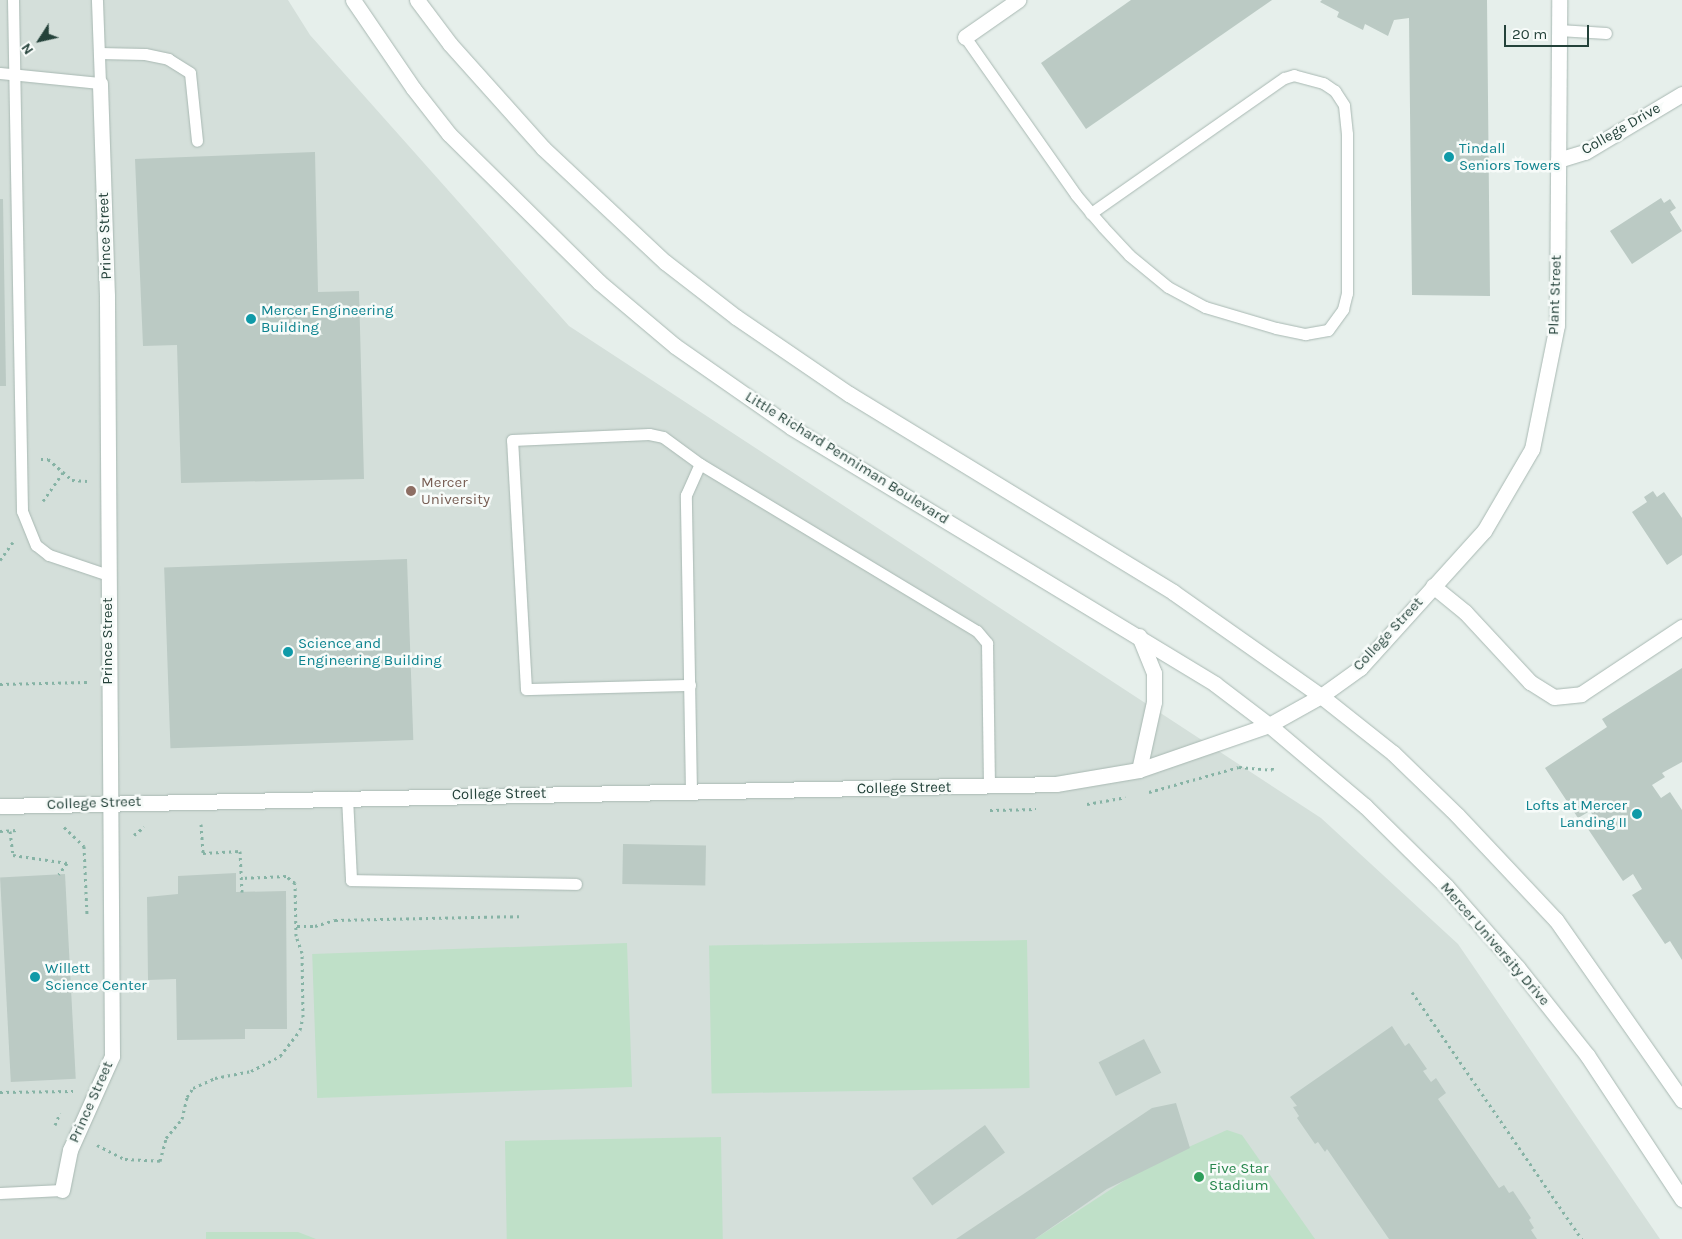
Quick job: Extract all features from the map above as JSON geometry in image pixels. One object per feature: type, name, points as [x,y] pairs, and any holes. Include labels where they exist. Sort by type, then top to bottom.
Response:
[{"type":"street","name":"Little Richard Penniman Boulevard","points":[[353,0],[413,88],[467,153],[599,282],[675,346],[792,427],[1139,636],[1215,684],[1269,725]]},
{"type":"street","points":[[417,0],[450,44],[542,148],[665,262],[736,318],[849,394],[1173,592],[1321,696],[1393,753],[1457,815],[1556,920],[1682,1100]]},
{"type":"street","points":[[965,37],[1018,0]]},
{"type":"street","name":"Plant Street","points":[[1433,586],[1484,531],[1532,449],[1557,325],[1559,0]]},
{"type":"street","name":"Prince Street","points":[[62,1190],[70,1150],[112,1056],[108,802],[107,296],[100,83]]},
{"type":"street","name":"College Drive","points":[[1558,160],[1585,152],[1682,94]]},
{"type":"street","name":"College Street","points":[[4,805],[1056,784],[1139,770],[1269,725],[1321,696],[1360,668],[1433,586],[1465,612],[1530,682],[1554,697],[1581,694],[1682,627]]},
{"type":"street","points":[[1139,636],[1154,673],[1154,702],[1139,770]]},
{"type":"street","name":"Mercer University Drive","points":[[1269,725],[1365,806],[1446,886],[1483,928],[1587,1055],[1682,1199]]},
{"type":"lane","points":[[13,0],[22,511],[36,544],[49,556],[108,575]]},
{"type":"lane","points":[[0,73],[100,83],[97,0]]},
{"type":"lane","points":[[1559,30],[1606,33]]},
{"type":"lane","points":[[965,37],[1091,213],[1130,255],[1155,276],[1205,307],[1276,328],[1321,333],[1336,321],[1347,293],[1347,134],[1344,105],[1335,91],[1323,83],[1294,75],[1284,78],[1091,213]]},
{"type":"lane","points":[[99,53],[146,54],[168,59],[190,73],[197,141]]},
{"type":"lane","points":[[690,685],[526,689],[512,440],[649,434],[663,437],[700,464],[977,631],[987,644],[989,786]]},
{"type":"lane","points":[[691,792],[686,495],[700,464]]},
{"type":"lane","points":[[347,797],[350,880],[576,884]]},
{"type":"lane","points":[[0,1193],[62,1190]]},
{"type":"path","points":[[22,458],[48,459],[72,480],[108,482]]},
{"type":"path","points":[[0,684],[108,682]]},
{"type":"path","points":[[4,805],[13,855],[67,863],[58,874]]},
{"type":"path","points":[[201,824],[203,853],[240,851],[242,892]]},
{"type":"path","points":[[55,827],[64,827],[84,846],[87,925]]},
{"type":"path","points":[[0,831],[28,829]]},
{"type":"path","points":[[297,926],[315,926],[335,920],[519,916]]},
{"type":"path","points":[[1412,992],[1582,1239]]},
{"type":"path","points":[[69,1098],[78,1083]]},
{"type":"path","points":[[0,1092],[73,1091]]},
{"type":"path","points":[[54,1128],[65,1105]]},
{"type":"shaded area","name":"Mercer University","points":[[0,0],[288,0],[310,35],[569,326],[1321,818],[1458,944],[1660,1239],[0,1239]]},
{"type":"green space","points":[[1027,940],[1030,1088],[712,1094],[709,946]]},
{"type":"green space","points":[[627,943],[632,1087],[317,1098],[312,954]]},
{"type":"green space","name":"Five Star Stadium","points":[[1227,1130],[1242,1135],[1315,1239],[1035,1239],[1148,1165]]},
{"type":"green space","points":[[721,1137],[723,1239],[507,1239],[505,1141]]},
{"type":"green space","points":[[206,1232],[298,1232],[316,1239],[206,1239]]},
{"type":"building","points":[[1131,0],[1272,0],[1086,129],[1041,63]]},
{"type":"building","name":"Tindall Seniors Towers","points":[[1322,0],[1487,0],[1490,296],[1412,295],[1409,18],[1394,20],[1388,36],[1365,24],[1363,30],[1337,17],[1339,12],[1320,2]]},
{"type":"building","name":"Mercer Engineering Building","points":[[315,152],[318,292],[359,291],[364,479],[181,483],[177,345],[143,346],[135,159]]},
{"type":"building","points":[[1661,198],[1664,203],[1670,199],[1676,208],[1670,212],[1682,231],[1632,264],[1610,231]]},
{"type":"building","points":[[0,199],[3,199],[6,386],[0,386]]},
{"type":"building","points":[[1653,491],[1657,497],[1664,492],[1682,518],[1682,555],[1667,565],[1632,512],[1647,502],[1644,497]]},
{"type":"building","name":"Science and Engineering Building","points":[[407,559],[413,740],[170,748],[164,567]]},
{"type":"building","name":"Lofts at Mercer Landing II","points":[[1682,668],[1682,762],[1662,773],[1665,777],[1652,785],[1661,798],[1670,792],[1682,810],[1682,960],[1670,941],[1665,944],[1632,895],[1642,889],[1633,874],[1623,881],[1588,829],[1598,823],[1590,811],[1578,818],[1545,768],[1607,727],[1602,719]]},
{"type":"building","points":[[623,844],[706,845],[705,885],[622,884]]},
{"type":"building","points":[[236,873],[236,892],[286,891],[287,1029],[245,1029],[245,1039],[177,1040],[176,979],[148,980],[147,897],[178,894],[178,876]]},
{"type":"building","name":"Willett Science Center","points":[[65,874],[76,1079],[11,1082],[0,877]]},
{"type":"building","points":[[1392,1026],[1405,1046],[1409,1043],[1427,1069],[1423,1071],[1431,1082],[1436,1078],[1446,1093],[1438,1099],[1499,1188],[1504,1185],[1509,1193],[1513,1191],[1531,1218],[1529,1220],[1534,1228],[1531,1230],[1537,1239],[1389,1239],[1327,1149],[1325,1152],[1318,1142],[1315,1144],[1297,1118],[1299,1116],[1293,1107],[1297,1106],[1290,1097]]},
{"type":"building","points":[[1144,1039],[1161,1073],[1116,1096],[1099,1062]]},
{"type":"building","points":[[1176,1103],[1190,1148],[1107,1189],[1035,1239],[956,1239],[1152,1108]]},
{"type":"building","points":[[985,1125],[1005,1153],[932,1205],[912,1178]]},
{"type":"place","name":"Tindall Seniors Towers","points":[[1449,157]]},
{"type":"place","name":"Mercer Engineering Building","points":[[251,319]]},
{"type":"place","name":"Mercer University","points":[[411,491]]},
{"type":"place","name":"Science and Engineering Building","points":[[288,652]]},
{"type":"place","name":"Lofts at Mercer Landing II","points":[[1637,814]]},
{"type":"place","name":"Willett Science Center","points":[[35,977]]},
{"type":"place","name":"Five Star Stadium","points":[[1199,1177]]}]
